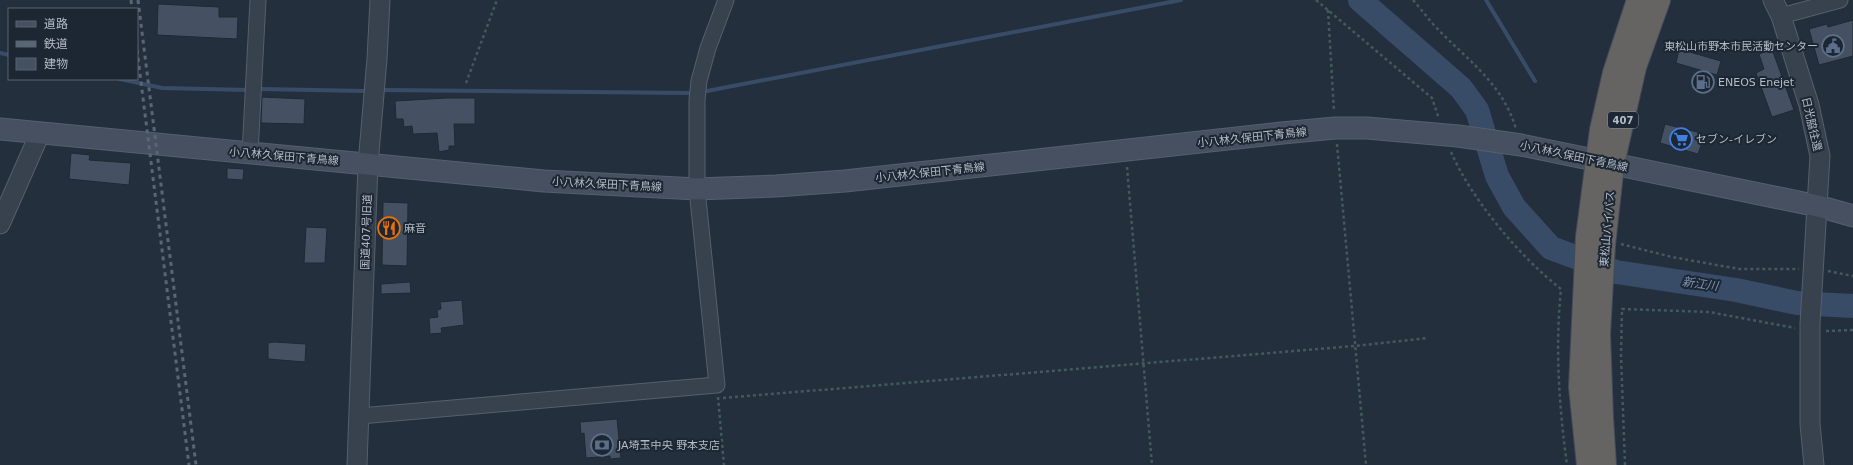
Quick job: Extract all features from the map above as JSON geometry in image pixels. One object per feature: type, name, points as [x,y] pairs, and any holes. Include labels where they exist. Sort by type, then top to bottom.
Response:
[{"type":"highway","name":"東松山バイパス","points":[[1588,465],[1580,387],[1592,292],[1604,242],[1605,162],[1601,130],[1614,73],[1638,0]]},
{"type":"highway","name":"東松山バイパス","points":[[1605,162],[1635,67],[1659,0]]},
{"type":"highway","name":"東松山バイパス","points":[[1592,292],[1600,334],[1602,418],[1605,465]]},
{"type":"main road","name":"小八林久保田下青鳥線","points":[[0,129],[544,181],[697,189],[776,186],[845,181],[1335,128],[1367,128],[1515,144],[1818,206],[1853,216]]},
{"type":"street","points":[[250,153],[258,0]]},
{"type":"street","name":"国道407号旧道","points":[[357,465],[360,416],[368,164],[377,59],[380,0]]},
{"type":"street","points":[[360,416],[718,391],[697,189],[696,112],[699,81],[708,48],[726,0]]},
{"type":"street","points":[[1777,8],[1840,0]]},
{"type":"street","name":"日光脇往還","points":[[1777,8],[1809,105],[1820,156],[1810,328]]},
{"type":"street","points":[[0,224],[40,133]]},
{"type":"street","points":[[1810,328],[1810,424],[1814,465]]},
{"type":"path","points":[[466,83],[497,0]]},
{"type":"path","points":[[1316,0],[1432,98],[1451,136],[1452,154],[1470,187],[1498,225],[1544,276],[1561,289],[1557,353],[1560,411],[1567,465]]},
{"type":"path","points":[[1413,0],[1432,23],[1488,78],[1514,121],[1515,144]]},
{"type":"path","points":[[1328,10],[1335,128],[1366,465]]},
{"type":"path","points":[[1125,150],[1152,465]]},
{"type":"path","points":[[1604,242],[1672,257],[1739,269],[1853,276]]},
{"type":"path","points":[[1625,465],[1621,356],[1622,309],[1709,312],[1810,328],[1853,330]]},
{"type":"path","points":[[724,465],[718,391],[1143,363],[1355,346],[1428,338]]},
{"type":"building","points":[[158,4],[219,7],[219,17],[238,17],[237,39],[157,35]]},
{"type":"building","name":"東松山市野本市民活動センター","points":[[1853,20],[1853,56],[1819,65],[1809,29],[1827,24],[1828,27]]},
{"type":"building","points":[[1679,49],[1721,61],[1717,75],[1676,63]]},
{"type":"building","points":[[1772,49],[1794,110],[1772,117],[1756,73],[1764,69],[1759,54]]},
{"type":"building","points":[[262,97],[305,99],[304,124],[261,123]]},
{"type":"building","points":[[475,98],[475,124],[454,124],[455,146],[449,146],[449,150],[439,152],[437,133],[413,134],[412,126],[404,127],[403,119],[396,119],[395,101]]},
{"type":"building","points":[[1665,124],[1705,134],[1698,154],[1660,143]]},
{"type":"building","points":[[71,153],[90,155],[89,160],[131,163],[129,185],[69,179]]},
{"type":"building","points":[[227,168],[244,169],[243,180],[227,179]]},
{"type":"building","points":[[383,202],[408,203],[407,266],[382,265]]},
{"type":"building","points":[[306,227],[327,228],[325,263],[304,263]]},
{"type":"building","points":[[410,282],[411,293],[381,294],[381,284]]},
{"type":"building","points":[[462,300],[464,325],[441,328],[442,333],[430,334],[429,318],[438,317],[437,310],[441,309],[440,302]]},
{"type":"building","points":[[268,343],[306,344],[305,362],[268,359]]},
{"type":"building","name":"JA埼玉中央 野本支店","points":[[617,419],[621,458],[610,459],[610,456],[586,458],[584,433],[581,434],[580,422]]},
{"type":"waterway","points":[[707,91],[1181,0]]},
{"type":"waterway","name":"新江川","points":[[1360,0],[1461,88],[1477,110],[1497,176],[1514,207],[1551,248],[1616,272],[1736,290],[1797,303],[1853,306]]},
{"type":"waterway","points":[[1486,0],[1535,81]]},
{"type":"waterway","points":[[0,53],[8,55]]},
{"type":"waterway","points":[[125,80],[162,88],[249,90]]},
{"type":"waterway","points":[[261,89],[364,91]]},
{"type":"waterway","points":[[384,90],[691,93]]},
{"type":"railway","points":[[131,0],[132,8]]},
{"type":"railway","points":[[138,0],[196,465]]},
{"type":"railway","points":[[138,58],[189,465]]},
{"type":"place","name":"東松山市野本市民活動センター","points":[[1833,46]]},
{"type":"place","name":"ENEOS Enejet","points":[[1703,82]]},
{"type":"place","name":"セブン-イレブン","points":[[1681,139]]},
{"type":"place","name":"麻音","points":[[389,228]]},
{"type":"place","name":"JA埼玉中央 野本支店","points":[[602,445]]}]
